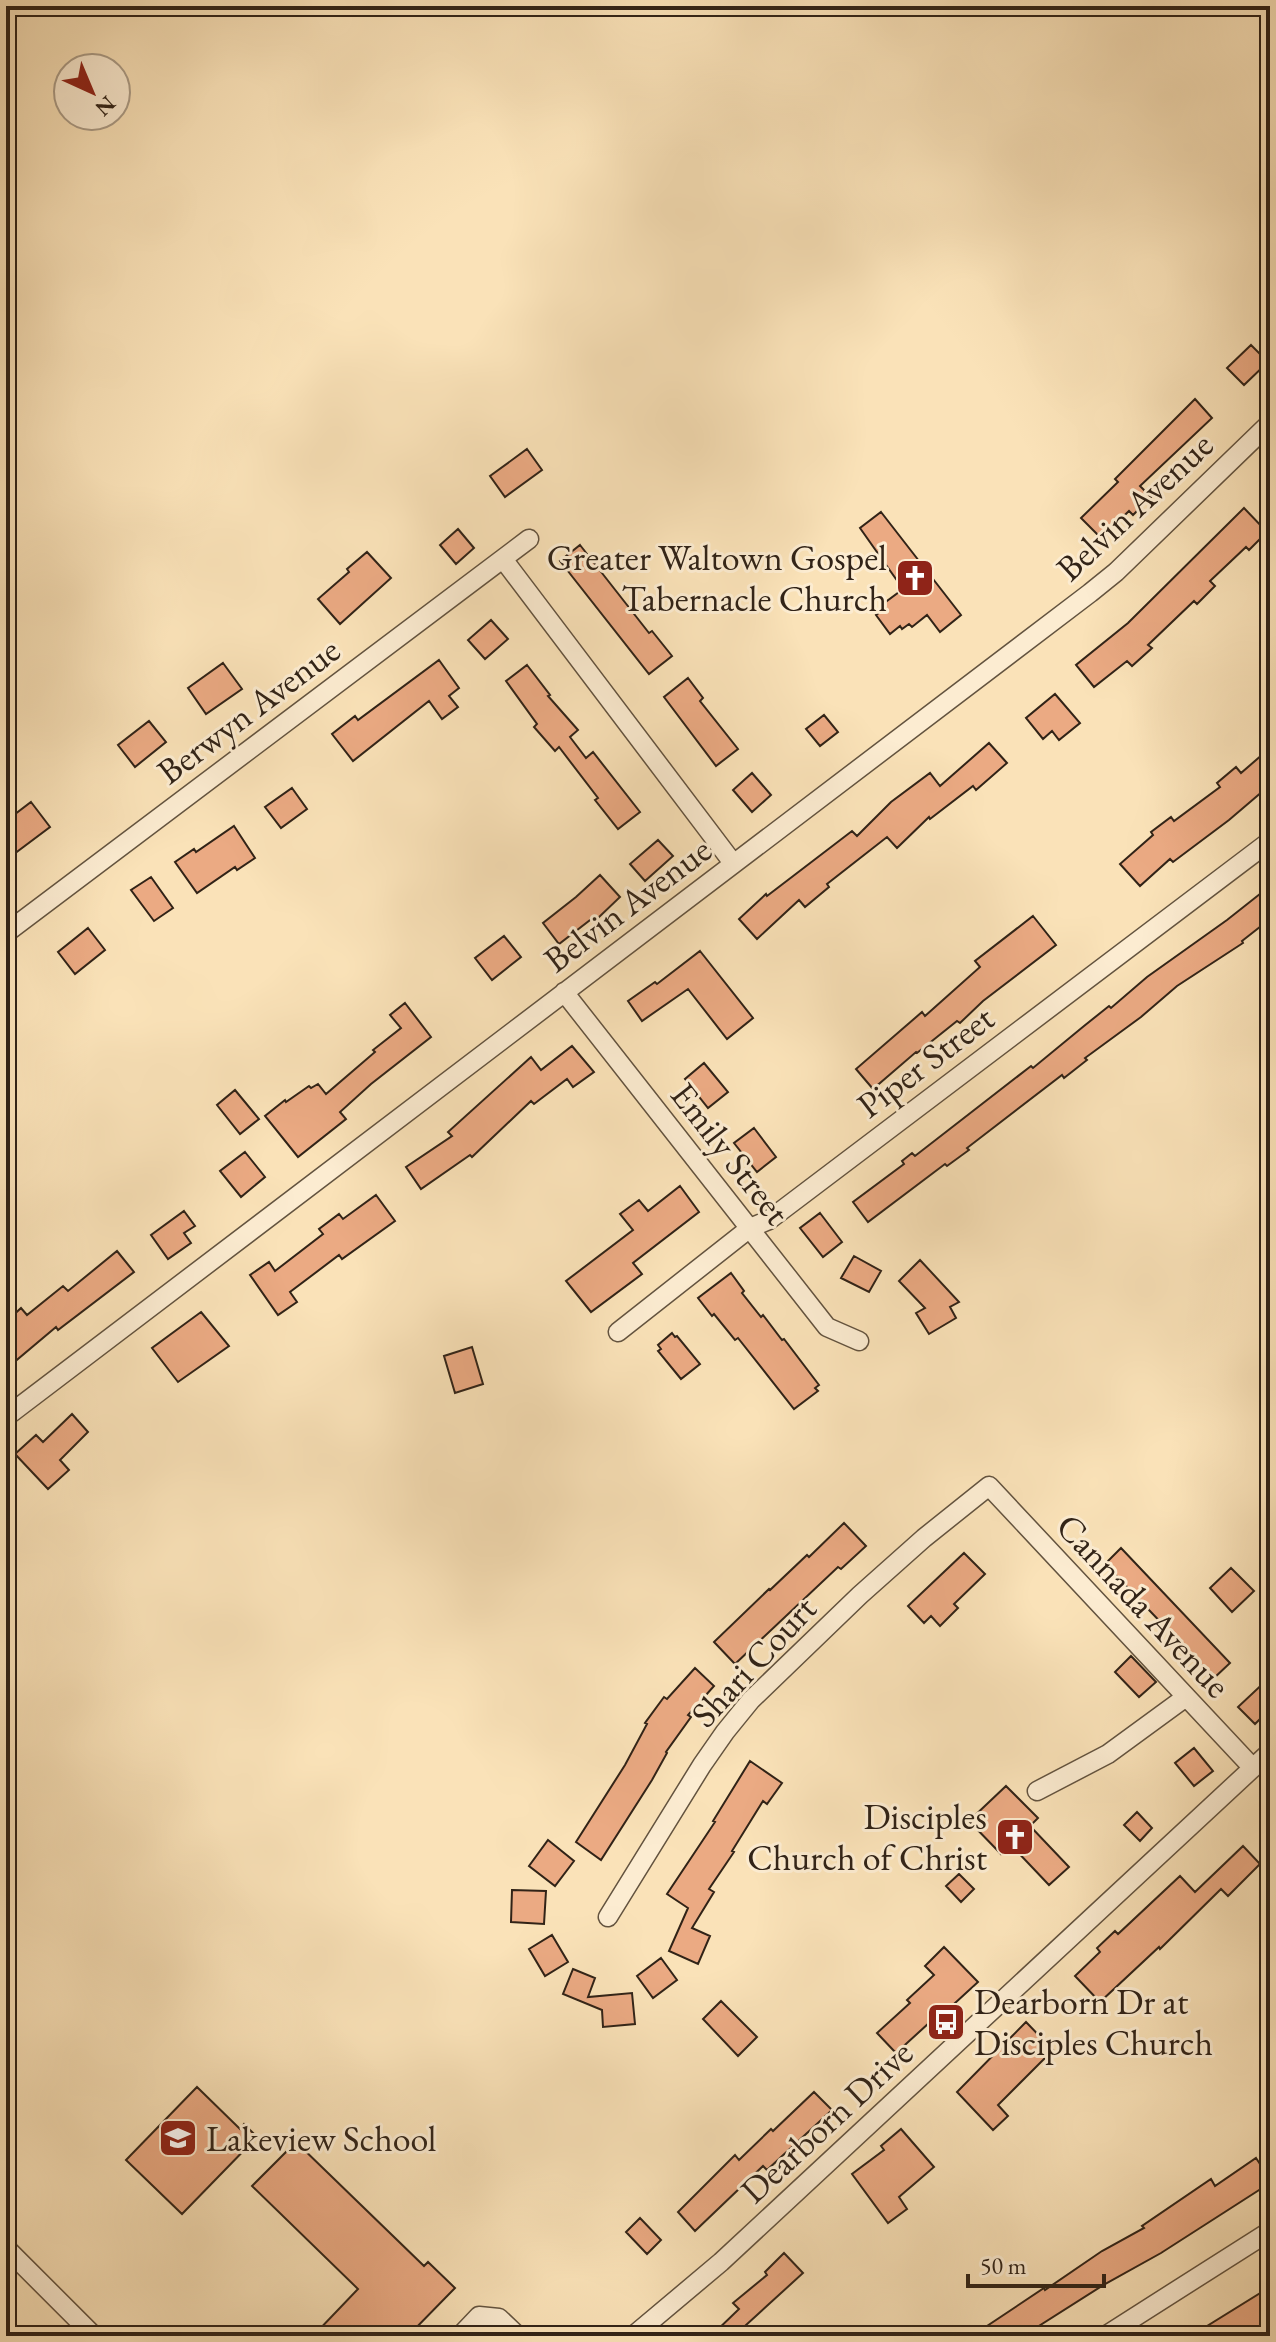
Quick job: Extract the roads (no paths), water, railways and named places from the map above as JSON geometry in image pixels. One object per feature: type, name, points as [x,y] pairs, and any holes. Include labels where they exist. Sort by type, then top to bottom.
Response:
[{"type":"street","name":"Belvin Avenue","points":[[6,1417],[1116,572],[1270,423]]},
{"type":"street","name":"Berwyn Avenue","points":[[6,933],[529,539]]},
{"type":"street","points":[[503,559],[733,863]]},
{"type":"street","name":"Piper Street","points":[[618,1332],[750,1228],[769,1220],[1270,841]]},
{"type":"street","name":"Emily Street","points":[[564,992],[827,1327],[859,1341]]},
{"type":"street","name":"Cannada Avenue","points":[[989,1486],[1253,1768]]},
{"type":"street","name":"Shari Court","points":[[608,1917],[702,1765],[751,1700],[870,1585],[989,1486]]},
{"type":"street","points":[[1037,1791],[1108,1754],[1186,1697]]},
{"type":"street","name":"Dearborn Drive","points":[[633,2336],[721,2262],[1270,1752]]},
{"type":"street","points":[[1117,2333],[1270,2231]]},
{"type":"street","points":[[6,2248],[94,2336]]},
{"type":"street","points":[[460,2336],[479,2316],[499,2318],[518,2336]]},
{"type":"place","name":"Greater Waltown Gospel Tabernacle Church","points":[[915,578]]},
{"type":"place","name":"Disciples Church of Christ","points":[[1015,1837]]},
{"type":"place","name":"Dearborn Dr at Disciples Church","points":[[946,2022]]},
{"type":"place","name":"Lakeview School","points":[[178,2138]]}]
